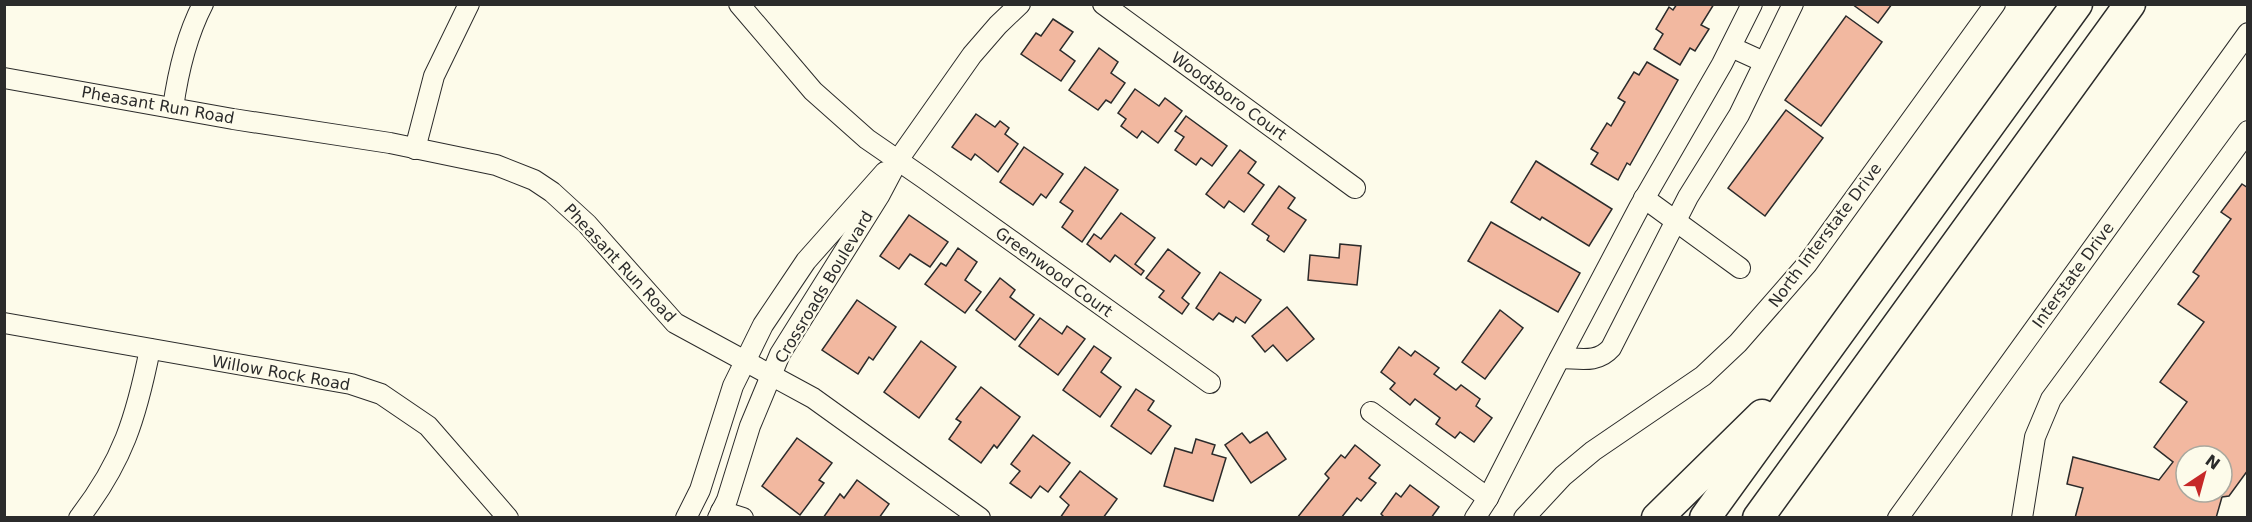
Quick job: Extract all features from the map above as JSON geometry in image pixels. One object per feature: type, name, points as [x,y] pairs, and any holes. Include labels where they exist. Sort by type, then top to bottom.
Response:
[{"type":"highway","points":[[1705,518],[2077,4]]},
{"type":"highway","points":[[1758,518],[2130,4]]},
{"type":"highway","points":[[1656,518],[1820,358]]},
{"type":"street","points":[[173,108],[177,80],[188,40],[203,4]]},
{"type":"street","points":[[415,148],[425,102],[434,76],[469,4]]},
{"type":"street","name":"Greenwood Court","points":[[739,4],[813,91],[867,139],[1210,383]]},
{"type":"street","name":"Crossroads Boulevard","points":[[720,514],[738,468],[750,426],[780,354],[879,196],[898,160],[972,56],[998,25],[1020,4]]},
{"type":"street","name":"Woodsboro Court","points":[[1103,4],[1355,188]]},
{"type":"street","points":[[1475,518],[1488,498],[1644,198],[1731,47],[1752,4]]},
{"type":"street","points":[[1560,358],[1595,359],[1603,357],[1611,348],[1688,197],[1739,115],[1793,4]]},
{"type":"street","name":"North Interstate Drive","points":[[1530,512],[1563,476],[1593,451],[1702,376],[1738,343],[1807,264],[1995,4]]},
{"type":"street","name":"Interstate Drive","points":[[1898,518],[2247,35]]},
{"type":"street","points":[[1731,47],[1764,62]]},
{"type":"street","name":"Pheasant Run Road","points":[[4,78],[415,148],[496,165],[534,180],[552,192],[586,224],[675,323],[813,398],[980,518]]},
{"type":"street","points":[[2022,518],[2036,437],[2051,399],[2247,131]]},
{"type":"street","name":"Crossroads Boulevard","points":[[686,518],[699,490],[733,386],[763,325],[806,261],[868,189],[898,160]]},
{"type":"street","points":[[1644,198],[1740,268]]},
{"type":"street","name":"Willow Rock Road","points":[[4,323],[351,384],[381,393],[428,426],[508,518]]},
{"type":"street","points":[[79,518],[100,490],[121,451],[137,409],[150,349]]},
{"type":"street","points":[[1371,412],[1488,498]]},
{"type":"street","points":[[720,514],[743,518]]},
{"type":"building","points":[[1677,4],[1714,4],[1701,25],[1709,29],[1695,51],[1690,48],[1680,65],[1654,49],[1663,34],[1656,29],[1669,7],[1673,10]]},
{"type":"building","points":[[1852,4],[1892,4],[1878,23]]},
{"type":"building","points":[[1846,16],[1882,42],[1821,126],[1785,100]]},
{"type":"building","points":[[1053,19],[1073,32],[1060,50],[1075,61],[1061,81],[1021,54],[1036,33],[1041,36]]},
{"type":"building","points":[[1099,48],[1118,62],[1111,73],[1125,83],[1111,103],[1106,100],[1098,110],[1069,90]]},
{"type":"building","points":[[1647,62],[1678,80],[1630,165],[1627,163],[1618,180],[1591,164],[1598,153],[1591,149],[1607,123],[1611,126],[1625,102],[1618,98],[1634,72],[1639,75]]},
{"type":"building","points":[[1135,89],[1159,106],[1165,98],[1182,111],[1158,143],[1142,131],[1137,138],[1121,126],[1126,119],[1118,113]]},
{"type":"building","points":[[1786,110],[1823,138],[1765,216],[1728,188]]},
{"type":"building","points":[[976,114],[995,127],[1000,121],[1009,128],[1005,134],[1018,144],[998,172],[975,154],[971,160],[952,147]]},
{"type":"building","points":[[1186,116],[1227,146],[1212,166],[1201,158],[1196,165],[1175,150],[1184,137],[1175,131]]},
{"type":"building","points":[[1024,147],[1063,174],[1046,198],[1041,194],[1033,205],[1000,182]]},
{"type":"building","points":[[1240,150],[1256,162],[1248,173],[1264,185],[1244,212],[1229,201],[1224,208],[1206,194]]},
{"type":"building","points":[[1536,161],[1612,209],[1589,246],[1542,217],[1540,220],[1511,202]]},
{"type":"building","points":[[1085,167],[1118,190],[1082,242],[1062,227],[1073,211],[1060,202]]},
{"type":"building","points":[[2242,184],[2248,188],[2248,470],[2234,489],[2234,444],[2174,444],[2174,504],[2220,504],[2216,518],[2075,518],[2083,488],[2067,484],[2073,457],[2159,480],[2173,462],[2154,447],[2187,402],[2160,382],[2204,322],[2178,304],[2199,276],[2193,272],[2231,219],[2221,212]]},
{"type":"building","points":[[1279,186],[1295,198],[1288,208],[1306,220],[1284,252],[1267,240],[1269,236],[1252,224]]},
{"type":"building","points":[[1121,213],[1155,238],[1135,264],[1144,271],[1141,275],[1115,255],[1110,262],[1087,244],[1094,234],[1101,239]]},
{"type":"building","points":[[909,215],[948,242],[930,267],[910,254],[899,269],[880,256]]},
{"type":"building","points":[[1491,222],[1580,273],[1558,312],[1468,261]]},
{"type":"building","points":[[1340,244],[1361,246],[1357,285],[1308,280],[1310,255],[1339,258]]},
{"type":"building","points":[[958,248],[977,262],[965,280],[981,292],[965,313],[925,284],[941,263],[946,266]]},
{"type":"building","points":[[1168,249],[1200,273],[1182,298],[1189,304],[1182,314],[1159,297],[1164,291],[1146,278]]},
{"type":"building","points":[[1220,272],[1261,300],[1245,323],[1236,317],[1233,322],[1219,313],[1213,320],[1196,308]]},
{"type":"building","points":[[1000,278],[1015,290],[1010,297],[1034,315],[1015,340],[976,310]]},
{"type":"building","points":[[857,300],[896,327],[873,360],[869,357],[858,374],[822,350]]},
{"type":"building","points":[[1287,307],[1314,339],[1287,361],[1273,345],[1265,352],[1252,336]]},
{"type":"building","points":[[1500,310],[1523,328],[1485,379],[1462,362]]},
{"type":"building","points":[[1040,318],[1062,334],[1067,326],[1085,339],[1058,375],[1019,346]]},
{"type":"building","points":[[921,341],[956,367],[919,418],[884,392]]},
{"type":"building","points":[[1094,346],[1111,358],[1101,372],[1121,387],[1100,417],[1063,390]]},
{"type":"building","points":[[1399,347],[1411,356],[1415,351],[1439,368],[1434,374],[1456,390],[1461,385],[1480,399],[1476,406],[1492,418],[1474,442],[1460,432],[1455,438],[1436,424],[1440,418],[1415,399],[1410,405],[1390,389],[1395,383],[1381,372]]},
{"type":"building","points":[[981,387],[1020,417],[997,448],[994,445],[981,463],[949,439],[961,422],[956,419]]},
{"type":"building","points":[[1136,389],[1154,401],[1148,410],[1171,426],[1151,454],[1111,426]]},
{"type":"building","points":[[1267,432],[1286,459],[1251,483],[1225,445],[1242,433],[1250,443]]},
{"type":"building","points":[[1033,435],[1070,463],[1048,492],[1040,486],[1031,498],[1010,483],[1020,471],[1011,464]]},
{"type":"building","points":[[797,438],[832,463],[819,480],[824,483],[800,515],[762,486]]},
{"type":"building","points":[[1196,439],[1215,445],[1212,454],[1226,458],[1213,501],[1164,486],[1175,448],[1192,453]]},
{"type":"building","points":[[1355,445],[1380,465],[1369,478],[1376,483],[1361,501],[1357,498],[1341,518],[1297,518],[1329,478],[1325,474],[1341,455],[1345,458]]},
{"type":"building","points":[[1080,471],[1117,499],[1103,518],[1060,518],[1069,505],[1060,497]]},
{"type":"building","points":[[857,480],[889,504],[879,518],[823,518],[840,494],[844,498]]},
{"type":"building","points":[[1410,485],[1439,507],[1431,518],[1385,518],[1381,514],[1396,493],[1401,497]]}]
